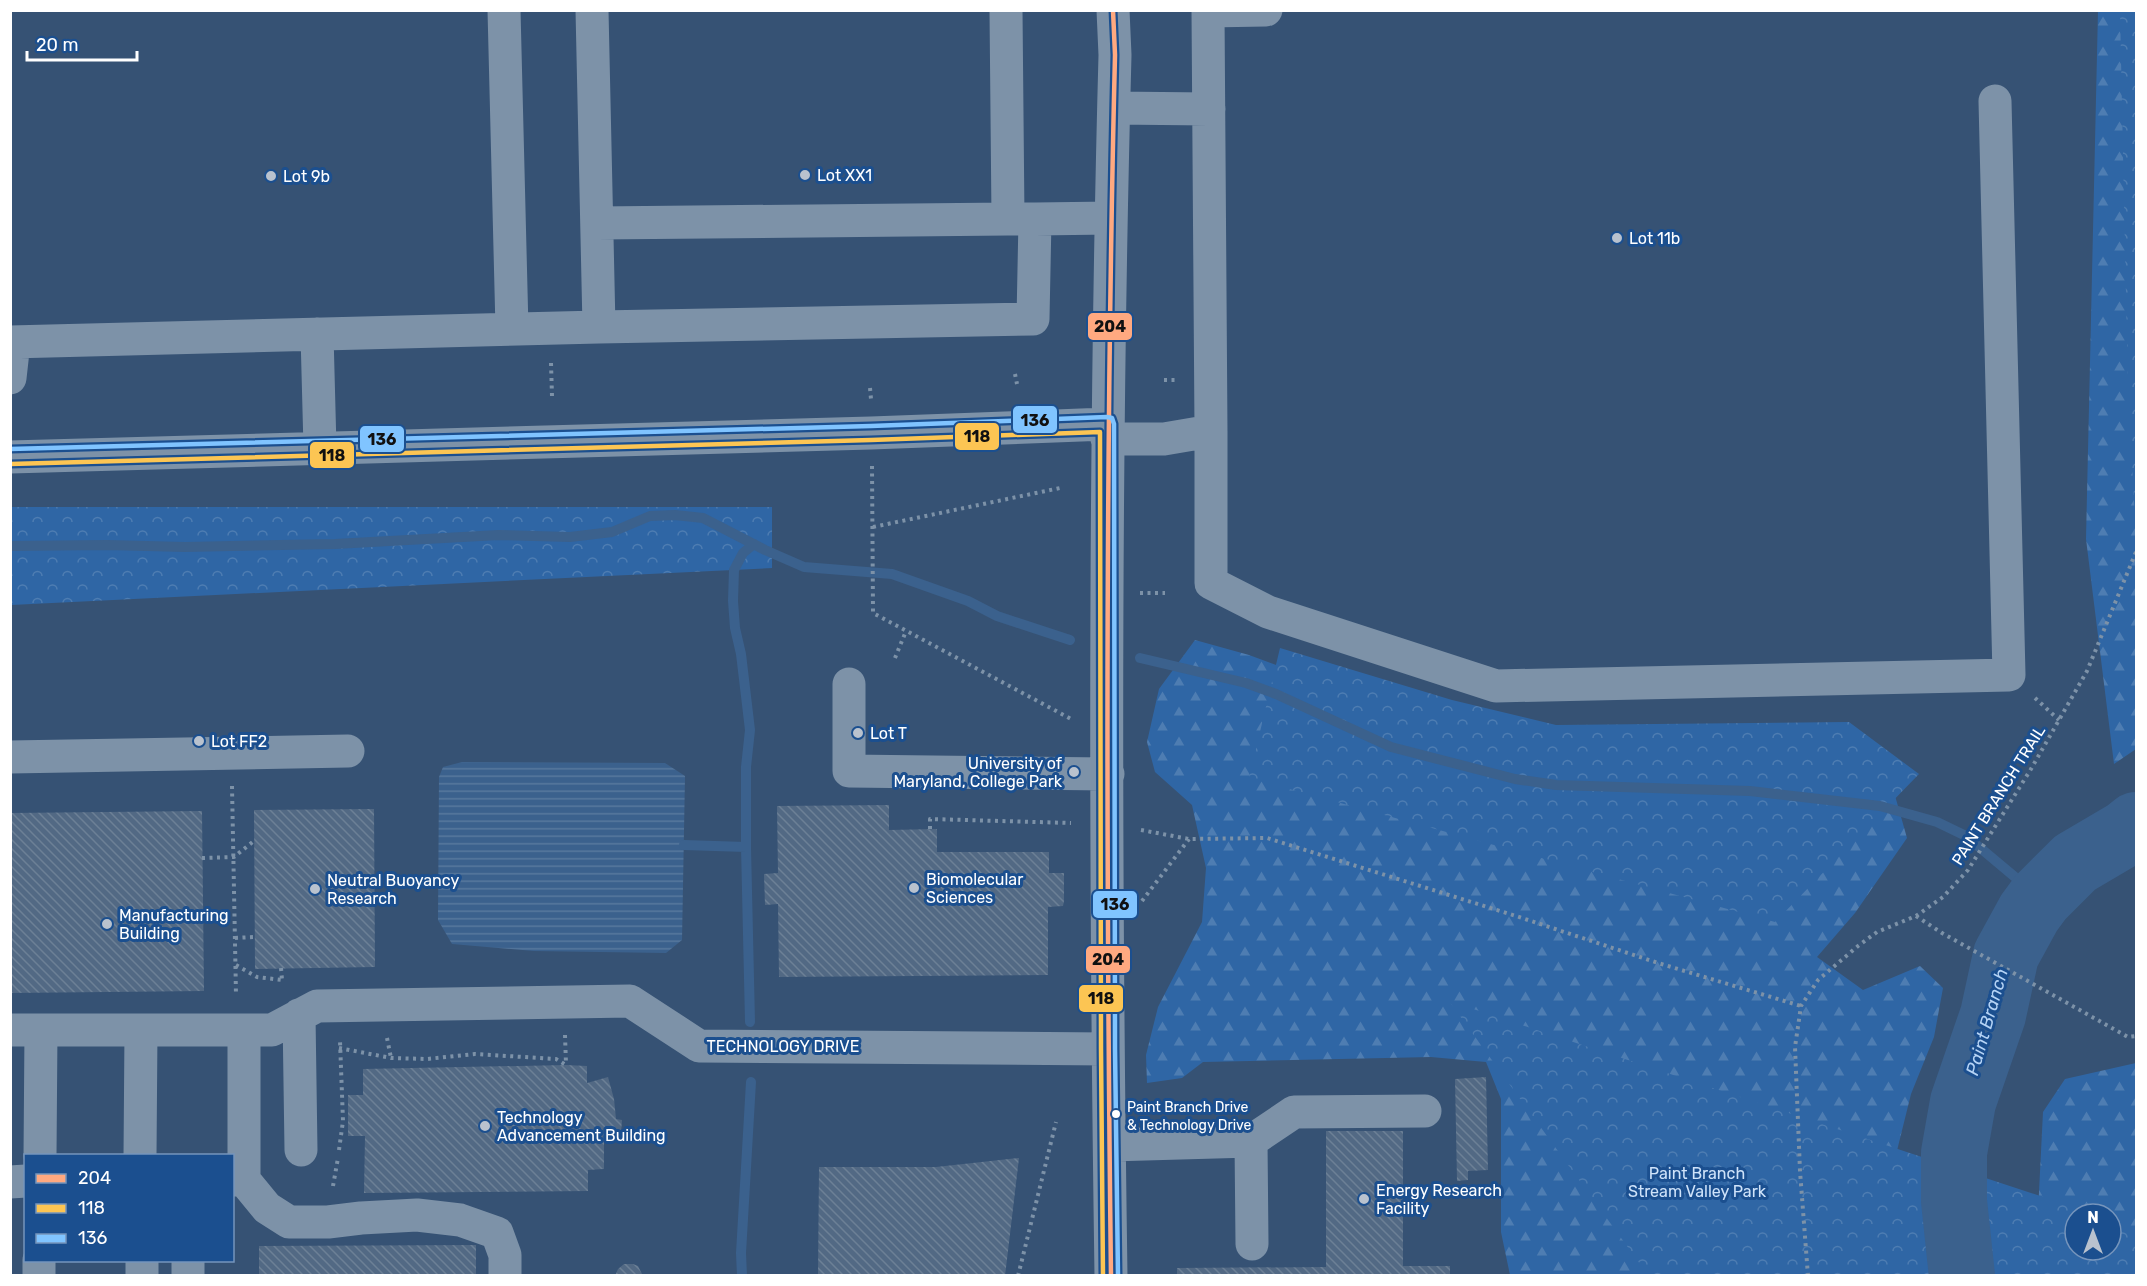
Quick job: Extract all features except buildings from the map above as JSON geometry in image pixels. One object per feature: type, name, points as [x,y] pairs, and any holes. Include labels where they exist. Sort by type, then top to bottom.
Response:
[{"type":"street","points":[[504,10],[512,329]]},
{"type":"street","points":[[592,10],[599,327]]},
{"type":"street","points":[[10,378],[12,342],[1033,319],[1021,219],[1006,10]]},
{"type":"street","points":[[1112,1275],[1108,1049],[1107,431],[1115,54],[1113,10]]},
{"type":"street","points":[[1266,10],[1208,11],[1211,583],[1268,612],[1496,686],[2009,675],[1995,101]]},
{"type":"street","points":[[1114,108],[1209,109]]},
{"type":"street","points":[[597,223],[1112,218]]},
{"type":"street","points":[[316,334],[320,448]]},
{"type":"street","points":[[10,457],[871,433],[1107,431],[1164,439],[1211,431]]},
{"type":"street","points":[[849,684],[849,771],[1108,774]]},
{"type":"street","points":[[10,757],[348,751]]},
{"type":"street","name":"TECHNOLOGY DRIVE","points":[[313,1010],[630,1001],[699,1046],[1108,1049]]},
{"type":"street","points":[[40,1154],[26,1030],[272,1030],[313,1010]]},
{"type":"street","points":[[301,1150],[313,1010]]},
{"type":"street","points":[[140,1154],[141,1030]]},
{"type":"street","points":[[244,1030],[238,1180],[267,1208],[289,1222],[328,1222],[417,1215],[460,1220],[498,1233],[505,1255],[505,1275]]},
{"type":"street","points":[[1110,1145],[1251,1141],[1294,1112],[1425,1111]]},
{"type":"street","points":[[1251,1141],[1252,1244]]},
{"type":"path","points":[[1015,374],[1017,384]]},
{"type":"path","points":[[870,388],[871,400]]},
{"type":"path","points":[[872,459],[873,613],[1076,722]]},
{"type":"path","points":[[873,527],[1060,488]]},
{"type":"path","name":"PAINT BRANCH TRAIL","points":[[1808,1275],[1794,1047],[1801,1006],[1818,980],[1858,946],[1877,932],[1916,916],[1943,897],[1968,870],[2087,671],[2136,552]]},
{"type":"path","points":[[1137,594],[1166,593]]},
{"type":"path","points":[[895,658],[906,631]]},
{"type":"path","points":[[232,789],[236,1008],[244,1030]]},
{"type":"path","points":[[930,829],[930,819],[1071,823]]},
{"type":"path","points":[[1139,830],[1189,839],[1267,838],[1658,963],[1801,1006]]},
{"type":"path","points":[[1136,909],[1189,839]]},
{"type":"path","points":[[202,858],[234,857],[255,840]]},
{"type":"path","points":[[1916,916],[1942,933],[2128,1037],[2136,1036]]},
{"type":"path","points":[[235,938],[254,937]]},
{"type":"path","points":[[236,965],[257,977],[282,980]]},
{"type":"path","points":[[339,1048],[391,1058],[427,1059],[485,1055],[556,1059],[566,1065],[564,1024]]},
{"type":"path","points":[[343,1121],[348,1117]]},
{"type":"path","points":[[1018,1275],[1056,1122]]},
{"type":"green space","points":[[2098,11],[2136,11],[2136,749],[2114,764],[2086,539]]},
{"type":"green space","points":[[2120,11],[2136,11],[2136,537],[2128,392]]},
{"type":"green space","points":[[10,507],[772,507],[772,568],[11,605]]},
{"type":"green space","points":[[1195,640],[1249,655],[1464,734],[1890,778],[1907,838],[1855,913],[1817,957],[1863,990],[1920,966],[1943,988],[1934,1037],[1911,1094],[1888,1187],[1861,1275],[1510,1275],[1501,1232],[1501,1099],[1486,1062],[1431,1057],[1203,1062],[1182,1078],[1147,1083],[1146,1055],[1158,1007],[1202,922],[1206,868],[1192,805],[1155,772],[1147,742],[1159,689]]},
{"type":"green space","points":[[1280,648],[1452,700],[1556,725],[1849,722],[1919,774],[1775,922],[1249,778]]},
{"type":"green space","name":"Paint Branch Stream Valley Park","points":[[1449,1001],[2063,1203],[2063,1262],[2123,1262],[2123,1223],[2136,1228],[2136,1275],[1648,1275]]},
{"type":"green space","points":[[2136,1063],[2136,1275],[2038,1276],[2036,1252],[2043,1112],[2065,1079]]},
{"type":"shaded area","points":[[462,762],[665,763],[685,776],[682,940],[666,953],[534,951],[452,944],[438,920],[439,777],[443,767]]},
{"type":"waterway","points":[[10,546],[185,547],[335,544],[499,535],[570,537],[612,532],[650,516],[675,515],[703,518],[804,567],[892,574],[968,601],[997,616],[1070,640]]},
{"type":"waterway","points":[[750,1022],[746,847],[746,767],[750,730],[733,601],[734,570],[743,553],[754,544]]},
{"type":"waterway","points":[[1140,658],[1246,683],[1276,694],[1391,747],[1515,779],[1556,785],[1750,791],[1880,806],[1937,822],[1966,836],[2040,898]]},
{"type":"waterway","name":"Paint Branch","points":[[1962,1276],[1954,1201],[1954,1153],[1963,1102],[1993,1015],[2006,955],[2040,898],[2075,863],[2136,825]]},
{"type":"waterway","points":[[684,845],[746,847]]},
{"type":"waterway","points":[[742,1276],[741,1253],[751,1082]]},
{"type":"transit line","name":"204","points":[[1111,1276],[1107,666],[1109,360],[1115,55],[1113,10]]},
{"type":"transit line","name":"136","points":[[10,449],[1112,418],[1114,424],[1115,1049],[1118,1276]]},
{"type":"transit line","name":"118","points":[[10,464],[1100,432],[1103,1276]]},
{"type":"place","name":"Lot XX1","points":[[805,175]]},
{"type":"place","name":"Lot 9b","points":[[271,176]]},
{"type":"place","name":"Lot 11b","points":[[1617,238]]},
{"type":"place","name":"Lot T","points":[[858,733]]},
{"type":"place","name":"Lot FF2","points":[[199,741]]},
{"type":"place","name":"University of Maryland, College Park","points":[[1074,772]]},
{"type":"place","name":"Biomolecular Sciences","points":[[914,888]]},
{"type":"place","name":"Neutral Buoyancy Research","points":[[315,889]]},
{"type":"place","name":"Manufacturing Building","points":[[107,924]]},
{"type":"place","name":"Paint Branch Drive & Technology Drive","points":[[1116,1114]]},
{"type":"place","name":"Technology Advancement Building","points":[[485,1126]]},
{"type":"place","name":"Energy Research Facility","points":[[1364,1199]]}]
